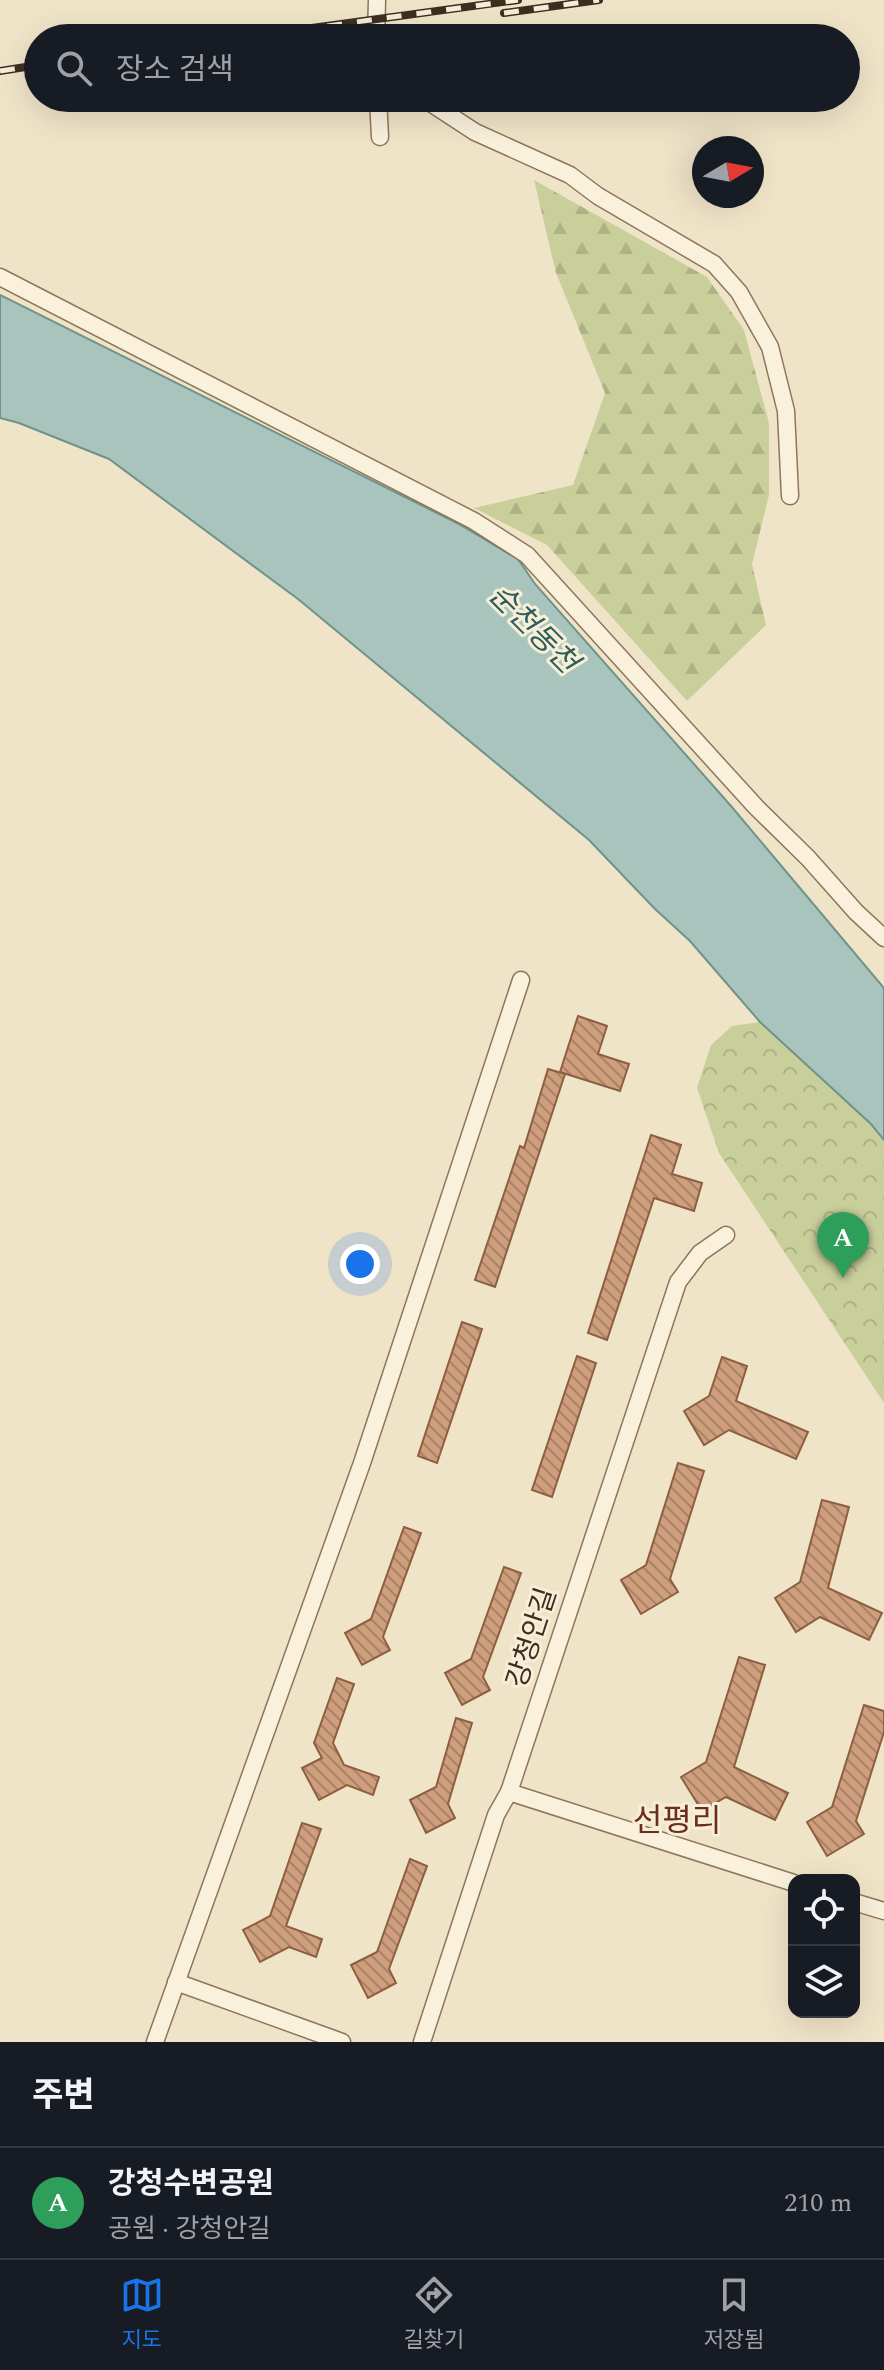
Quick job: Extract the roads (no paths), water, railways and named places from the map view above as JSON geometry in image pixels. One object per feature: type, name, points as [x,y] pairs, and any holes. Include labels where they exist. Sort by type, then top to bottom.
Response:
[{"type":"street","points":[[376,24],[377,0]]},
{"type":"street","points":[[379,112],[380,137]]},
{"type":"street","points":[[444,112],[475,132],[570,175],[598,196],[714,264],[739,292],[770,347],[786,411],[790,496]]},
{"type":"street","points":[[0,277],[474,521],[527,555],[756,807],[884,938]]},
{"type":"street","points":[[155,2042],[362,1463],[521,980]]},
{"type":"street","name":"강청안길","points":[[422,2042],[496,1815],[509,1792],[678,1282],[700,1253],[726,1235]]},
{"type":"street","points":[[509,1792],[788,1881]]},
{"type":"street","points":[[860,1904],[884,1911]]},
{"type":"street","points":[[176,1982],[342,2042]]},
{"type":"water","name":"순천동천","points":[[0,295],[457,523],[518,559],[535,584],[731,806],[884,988],[884,1140],[871,1124],[760,1022],[690,941],[589,840],[298,599],[109,459],[0,418]]},
{"type":"railway","points":[[341,24],[518,0]]},
{"type":"railway","points":[[504,13],[599,0]]},
{"type":"railway","points":[[0,71],[24,67]]},
{"type":"place","name":"강청수변공원","points":[[843,1278]]},
{"type":"district","name":"선평리","points":[[677,1821]]}]
